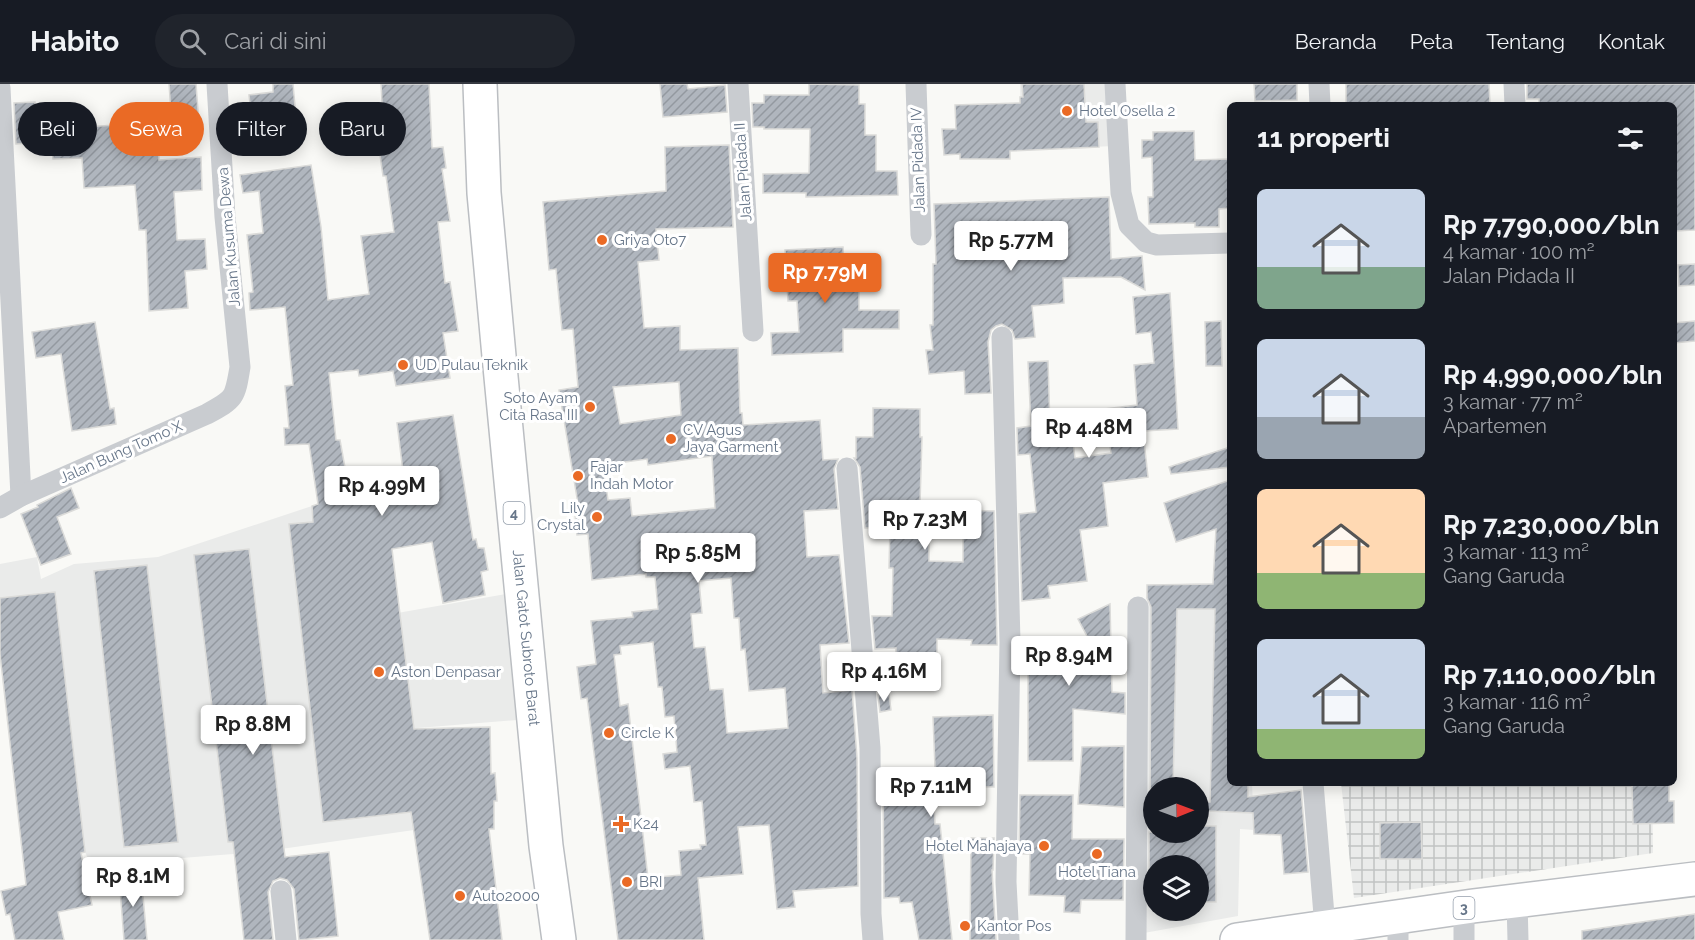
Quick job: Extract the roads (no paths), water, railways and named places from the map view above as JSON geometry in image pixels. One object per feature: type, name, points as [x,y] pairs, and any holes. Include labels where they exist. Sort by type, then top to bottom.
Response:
[{"type":"highway","name":"Jalan Gatot Subroto Barat","points":[[480,84],[484,193],[498,345],[546,846],[560,940]]},
{"type":"highway","name":"3","points":[[1238,940],[1398,928],[1464,908],[1695,879]]},
{"type":"street","name":"Jalan Kusuma Dewa","points":[[217,84],[225,217],[240,367],[236,390]]},
{"type":"street","name":"Jalan Pidada II","points":[[738,84],[753,331]]},
{"type":"street","name":"Jalan Pidada IV","points":[[916,84],[921,235]]},
{"type":"street","points":[[1115,84],[1121,193],[1129,225],[1146,242],[1157,245],[1227,243]]},
{"type":"street","points":[[1319,84],[1320,102]]},
{"type":"street","points":[[1514,84],[1515,102]]},
{"type":"street","points":[[0,88],[21,496]]},
{"type":"street","points":[[1002,337],[1010,642],[1006,882],[1009,940]]},
{"type":"street","name":"Jalan Bung Tomo X","points":[[0,508],[21,496],[207,414],[230,402],[236,390]]},
{"type":"street","points":[[847,468],[870,748],[873,940]]},
{"type":"street","points":[[1137,940],[1138,607]]},
{"type":"street","points":[[1313,786],[1325,933]]},
{"type":"street","points":[[280,891],[286,940]]},
{"type":"street","points":[[1518,901],[1518,940]]},
{"type":"street","points":[[1464,908],[1464,940]]},
{"type":"place","name":"Hotel Osella 2","points":[[1067,111]]},
{"type":"place","name":"Griya Oto7","points":[[602,240]]},
{"type":"place","name":"UD Pulau Teknik","points":[[403,365]]},
{"type":"place","name":"Soto Ayam Cita Rasa III","points":[[590,407]]},
{"type":"place","name":"CV Agus Jaya Garment","points":[[671,439]]},
{"type":"place","name":"Fajar Indah Motor","points":[[578,476]]},
{"type":"place","name":"Lily Crystal","points":[[597,517]]},
{"type":"place","name":"Aston Denpasar","points":[[379,672]]},
{"type":"place","name":"Circle K","points":[[609,733]]},
{"type":"place","name":"K24","points":[[621,824]]},
{"type":"place","name":"Hotel Mahajaya","points":[[1044,846]]},
{"type":"place","name":"Hotel Tiana","points":[[1097,854]]},
{"type":"place","name":"BRI","points":[[627,882]]},
{"type":"place","name":"Auto2000","points":[[460,896]]},
{"type":"place","name":"Kantor Pos","points":[[965,926]]}]
